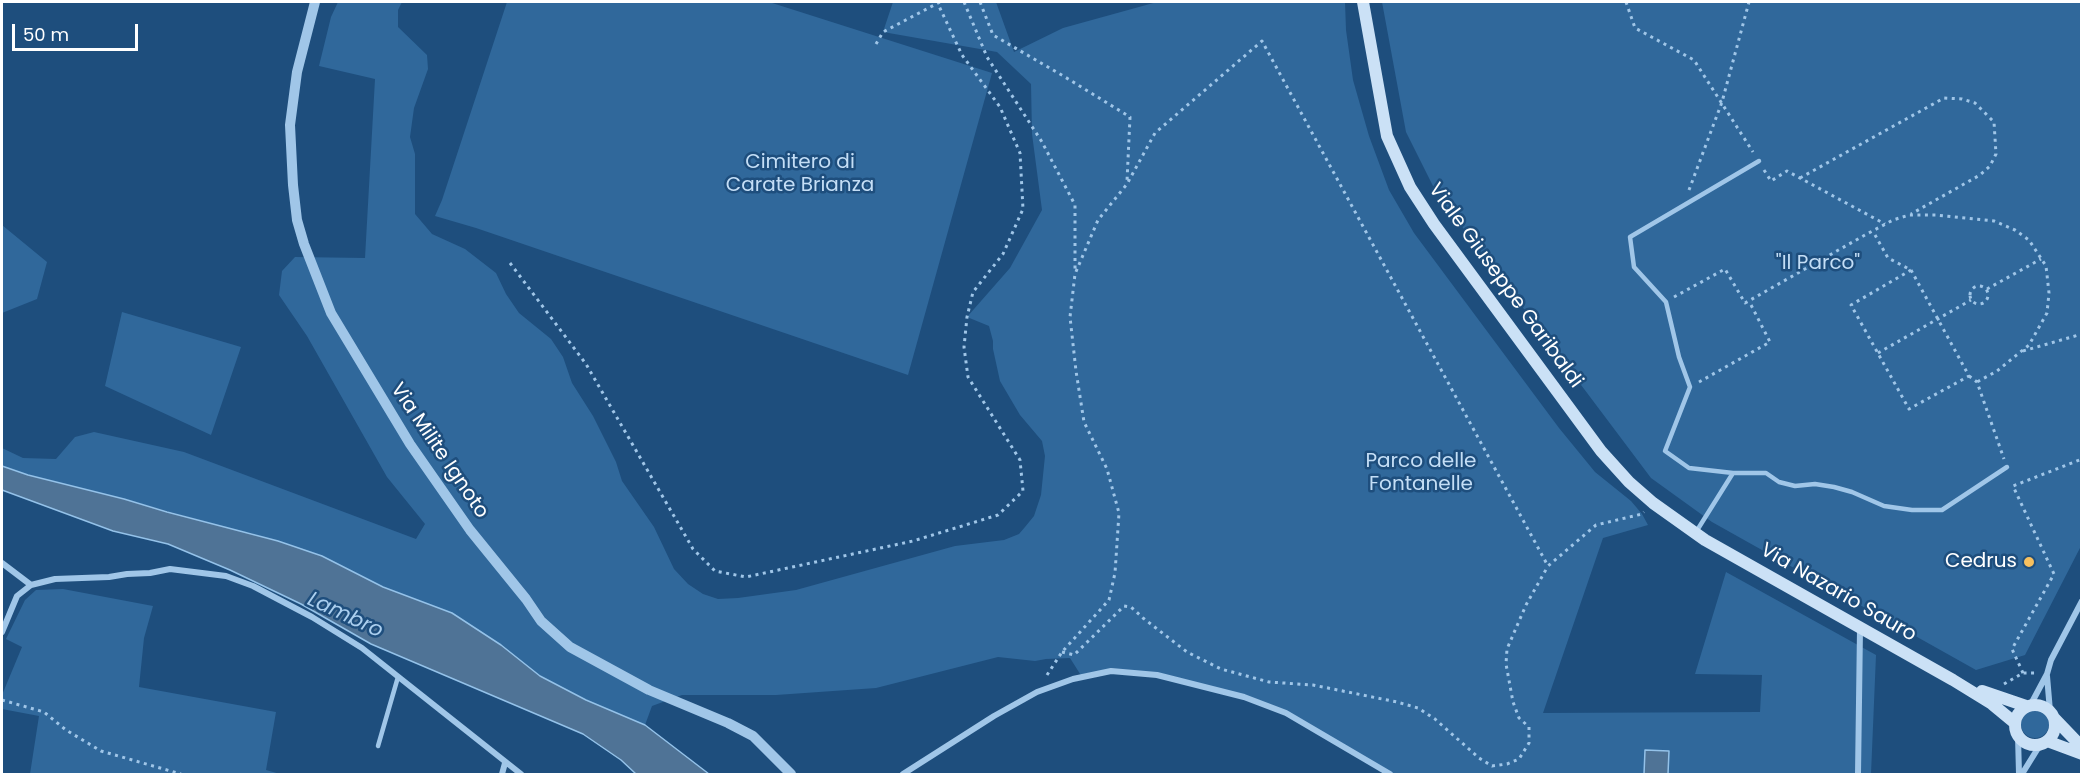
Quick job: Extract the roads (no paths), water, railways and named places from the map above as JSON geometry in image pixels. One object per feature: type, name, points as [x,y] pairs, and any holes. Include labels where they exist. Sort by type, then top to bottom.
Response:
[{"type":"main road","name":"Viale Giuseppe Garibaldi","points":[[1363,2],[1387,136],[1410,187],[1434,224],[1601,451],[1629,483],[1700,537]]},
{"type":"main road","name":"Via Nazario Sauro","points":[[1700,537],[1953,680],[2002,710],[2015,723]]},
{"type":"main road","name":"Via Nazario Sauro","points":[[1953,680],[2029,705]]},
{"type":"main road","points":[[2082,747],[2045,707],[2029,705],[2018,713],[2015,723],[2018,736],[2027,743],[2043,743],[2082,754]]},
{"type":"main road","points":[[2043,743],[2054,732],[2052,715]]},
{"type":"street","name":"Via Milite Ignoto","points":[[315,2],[297,72],[290,125],[297,220],[331,313],[410,444],[470,530],[541,621],[570,647],[649,690],[753,736],[791,774]]},
{"type":"street","points":[[2,563],[31,585]]},
{"type":"street","points":[[2,632],[17,596],[31,585],[55,579],[109,577],[150,573],[170,568],[226,576],[253,586],[312,617],[362,648],[521,774]]},
{"type":"street","points":[[2029,705],[2047,674],[2051,660],[2082,601]]},
{"type":"street","points":[[1857,774],[1860,629]]},
{"type":"street","points":[[903,774],[994,716],[1037,692],[1073,679],[1111,671],[1157,675],[1244,697],[1286,713],[1390,774]]},
{"type":"street","points":[[2047,674],[2052,715]]},
{"type":"street","points":[[2018,736],[2020,774]]},
{"type":"street","points":[[2020,774],[2043,743]]},
{"type":"street","points":[[502,774],[506,764]]},
{"type":"lane","points":[[1759,161],[1630,237],[1634,267],[1666,302],[1679,357],[1690,387],[1665,451],[1689,468],[1733,473],[1766,473],[1779,482],[1795,486],[1815,484],[1834,487],[1884,506],[1912,510],[1941,510],[2007,467]]},
{"type":"lane","points":[[1700,537],[1733,473]]},
{"type":"lane","points":[[378,746],[398,677]]},
{"type":"water","name":"Lambro","points":[[2,466],[28,475],[278,541],[322,556],[383,587],[452,613],[501,645],[540,676],[586,700],[645,725],[709,774],[636,774],[621,760],[583,734],[371,644],[301,604],[230,570],[168,544],[113,531],[2,490]]},
{"type":"water","points":[[1645,750],[1669,751],[1668,774],[1644,774]]},
{"type":"place","name":"Cedrus","points":[[2029,562]]},
{"type":"park label","name":"Cimitero di Carate Brianza","points":[[800,174]]},
{"type":"park label","name":"\"Il Parco\"","points":[[1818,264]]},
{"type":"park label","name":"Parco delle Fontanelle","points":[[1421,474]]}]
